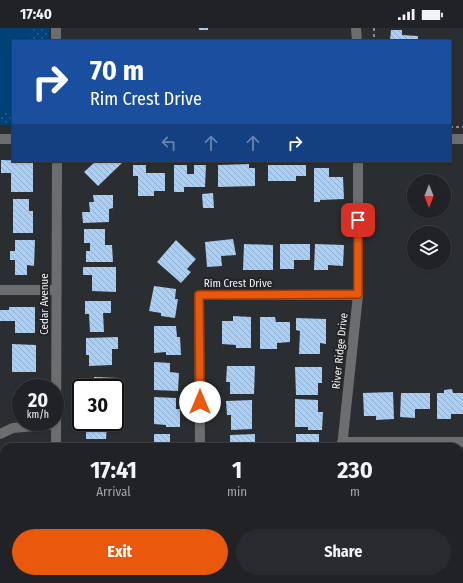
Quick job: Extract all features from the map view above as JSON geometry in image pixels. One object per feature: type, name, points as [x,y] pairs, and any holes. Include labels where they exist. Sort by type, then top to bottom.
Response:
[{"type":"street","points":[[56,28],[56,40]]},
{"type":"street","points":[[356,28],[357,40]]},
{"type":"street","points":[[0,139],[12,139]]},
{"type":"street","points":[[451,139],[463,139]]},
{"type":"street","name":"Cedar Avenue","points":[[56,379],[57,162]]},
{"type":"street","name":"River Ridge Drive","points":[[342,443],[358,294],[358,162]]},
{"type":"street","points":[[0,290],[56,290]]},
{"type":"street","name":"Rim Crest Drive","points":[[200,443],[199,295],[358,294]]},
{"type":"street","points":[[0,434],[12,428]]},
{"type":"street","name":"Cedar Avenue","points":[[56,431],[56,443]]},
{"type":"street","points":[[402,443],[463,442]]},
{"type":"path","points":[[374,28],[374,40]]},
{"type":"path","points":[[451,127],[463,127]]},
{"type":"shaded area","points":[[0,28],[49,28],[49,40],[12,40],[12,125],[0,125]]},
{"type":"shaded area","points":[[0,28],[31,28],[30,40],[12,40],[12,112],[0,112]]},
{"type":"building","points":[[199,28],[208,28],[208,30],[199,30]]},
{"type":"building","points":[[391,30],[402,30],[402,35],[418,36],[418,40],[390,40]]},
{"type":"building","points":[[1,160],[12,160],[12,162],[33,162],[33,192],[11,192],[11,173],[1,173]]},
{"type":"building","points":[[95,162],[122,163],[98,186],[84,172]]},
{"type":"building","points":[[249,164],[249,168],[255,168],[255,186],[218,187],[218,165]]},
{"type":"building","points":[[133,165],[146,165],[146,173],[165,173],[165,191],[154,191],[154,196],[138,196],[138,176],[133,176]]},
{"type":"building","points":[[174,165],[187,165],[187,174],[194,174],[194,165],[206,165],[205,187],[184,187],[184,192],[174,192]]},
{"type":"building","points":[[268,165],[306,165],[306,176],[296,176],[296,181],[268,181]]},
{"type":"building","points":[[314,168],[329,168],[329,177],[343,177],[344,199],[320,200],[320,202],[314,202]]},
{"type":"building","points":[[213,193],[214,208],[203,208],[202,194]]},
{"type":"building","points":[[93,195],[113,195],[113,208],[109,209],[109,222],[83,223],[82,212],[90,212],[89,202],[94,202]]},
{"type":"building","points":[[13,199],[29,199],[29,211],[33,211],[33,233],[13,233]]},
{"type":"building","points":[[84,229],[105,229],[105,245],[112,245],[113,262],[86,262],[86,251],[90,251],[90,243],[84,243]]},
{"type":"building","points":[[233,239],[236,255],[221,256],[222,266],[207,267],[205,242]]},
{"type":"building","points":[[15,240],[35,240],[34,266],[27,265],[27,275],[15,275],[15,260],[10,260],[10,251],[15,251]]},
{"type":"building","points":[[176,240],[196,259],[187,269],[191,272],[181,283],[157,262]]},
{"type":"building","points":[[244,244],[273,245],[273,270],[243,270]]},
{"type":"building","points":[[280,244],[310,244],[310,260],[294,260],[294,269],[280,269]]},
{"type":"building","points":[[315,244],[344,245],[343,266],[328,265],[328,270],[314,270]]},
{"type":"building","points":[[83,267],[116,267],[116,292],[92,291],[92,275],[83,275]]},
{"type":"building","points":[[154,286],[176,289],[175,299],[178,299],[175,318],[161,316],[161,313],[149,311]]},
{"type":"building","points":[[85,301],[111,301],[111,313],[103,313],[104,332],[90,332],[89,314],[85,314]]},
{"type":"building","points":[[9,307],[35,307],[35,333],[15,333],[15,321],[0,321],[0,310],[9,310]]},
{"type":"building","points":[[233,316],[251,317],[251,348],[236,348],[236,345],[222,344],[222,321],[233,321]]},
{"type":"building","points":[[260,317],[275,317],[276,322],[290,322],[290,342],[277,343],[277,349],[260,349]]},
{"type":"building","points":[[296,318],[326,319],[326,344],[320,343],[320,354],[299,354],[300,331],[296,330]]},
{"type":"building","points":[[154,326],[176,326],[177,337],[180,337],[181,355],[166,355],[166,352],[154,353]]},
{"type":"building","points":[[118,337],[118,349],[112,349],[112,365],[89,366],[89,355],[86,355],[86,338]]},
{"type":"building","points":[[12,344],[36,345],[36,372],[12,372]]},
{"type":"building","points":[[154,362],[170,363],[170,372],[179,373],[178,391],[154,390]]},
{"type":"building","points":[[227,366],[255,366],[254,394],[230,394],[230,382],[226,382]]},
{"type":"building","points":[[295,367],[322,367],[322,383],[318,383],[318,395],[296,395]]},
{"type":"building","points":[[94,377],[119,378],[119,379],[94,379]]},
{"type":"building","points":[[452,389],[453,393],[463,393],[463,414],[451,414],[451,419],[437,419],[437,393],[444,393],[444,390]]},
{"type":"building","points":[[393,392],[394,419],[376,420],[376,416],[364,416],[363,393]]},
{"type":"building","points":[[401,393],[430,393],[430,409],[415,409],[415,418],[400,417]]},
{"type":"building","points":[[154,397],[176,398],[176,409],[180,409],[180,427],[166,427],[166,425],[154,424]]},
{"type":"building","points":[[295,399],[318,400],[318,412],[323,412],[322,430],[308,430],[308,427],[295,427]]},
{"type":"building","points":[[252,400],[252,429],[231,430],[231,415],[227,415],[226,401]]},
{"type":"building","points":[[86,431],[107,431],[106,439],[86,439]]},
{"type":"building","points":[[154,434],[170,434],[170,443],[154,443]]},
{"type":"building","points":[[255,434],[255,443],[226,443],[230,442],[230,435]]},
{"type":"building","points":[[296,434],[319,434],[319,443],[296,443]]},
{"type":"route","points":[[200,402],[199,295],[358,294],[358,220]]}]
